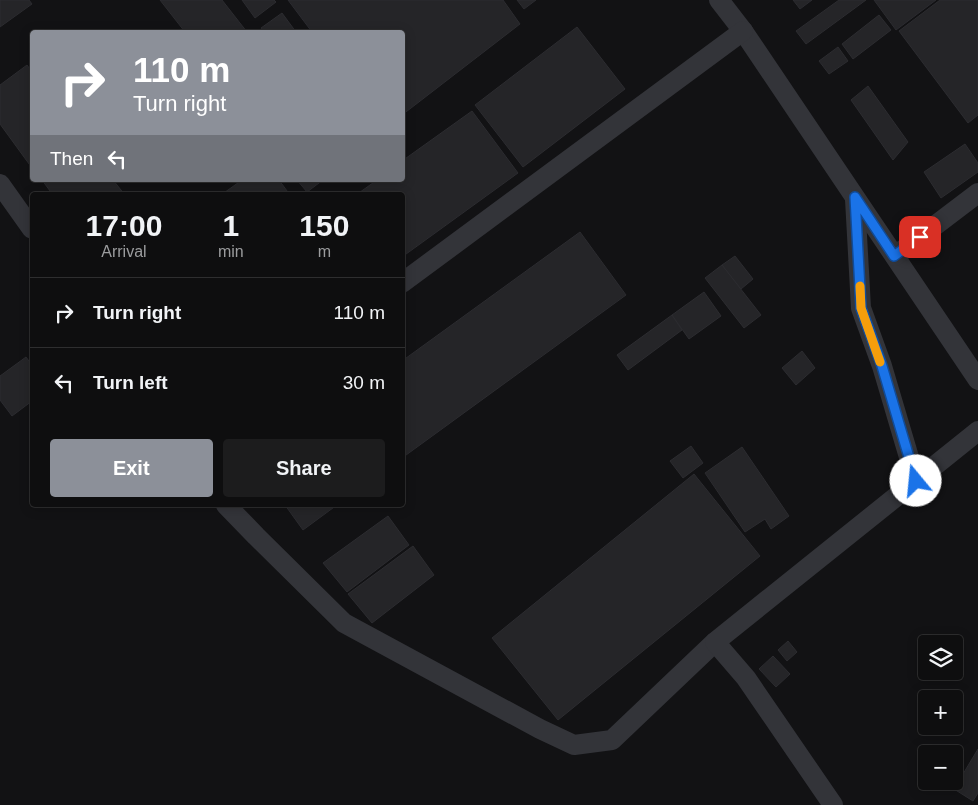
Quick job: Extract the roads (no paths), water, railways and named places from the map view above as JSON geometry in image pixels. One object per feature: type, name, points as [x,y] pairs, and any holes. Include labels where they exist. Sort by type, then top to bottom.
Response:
[{"type":"street","points":[[719,0],[743,31],[978,380]]},
{"type":"street","points":[[405,282],[743,31]]},
{"type":"street","points":[[0,184],[30,226]]},
{"type":"street","points":[[855,197],[861,308],[882,366],[916,481]]},
{"type":"street","points":[[894,256],[976,200]]},
{"type":"street","points":[[228,507],[344,623],[540,729],[574,745],[612,740],[716,642],[978,431]]},
{"type":"street","points":[[716,642],[746,678],[833,805]]}]
